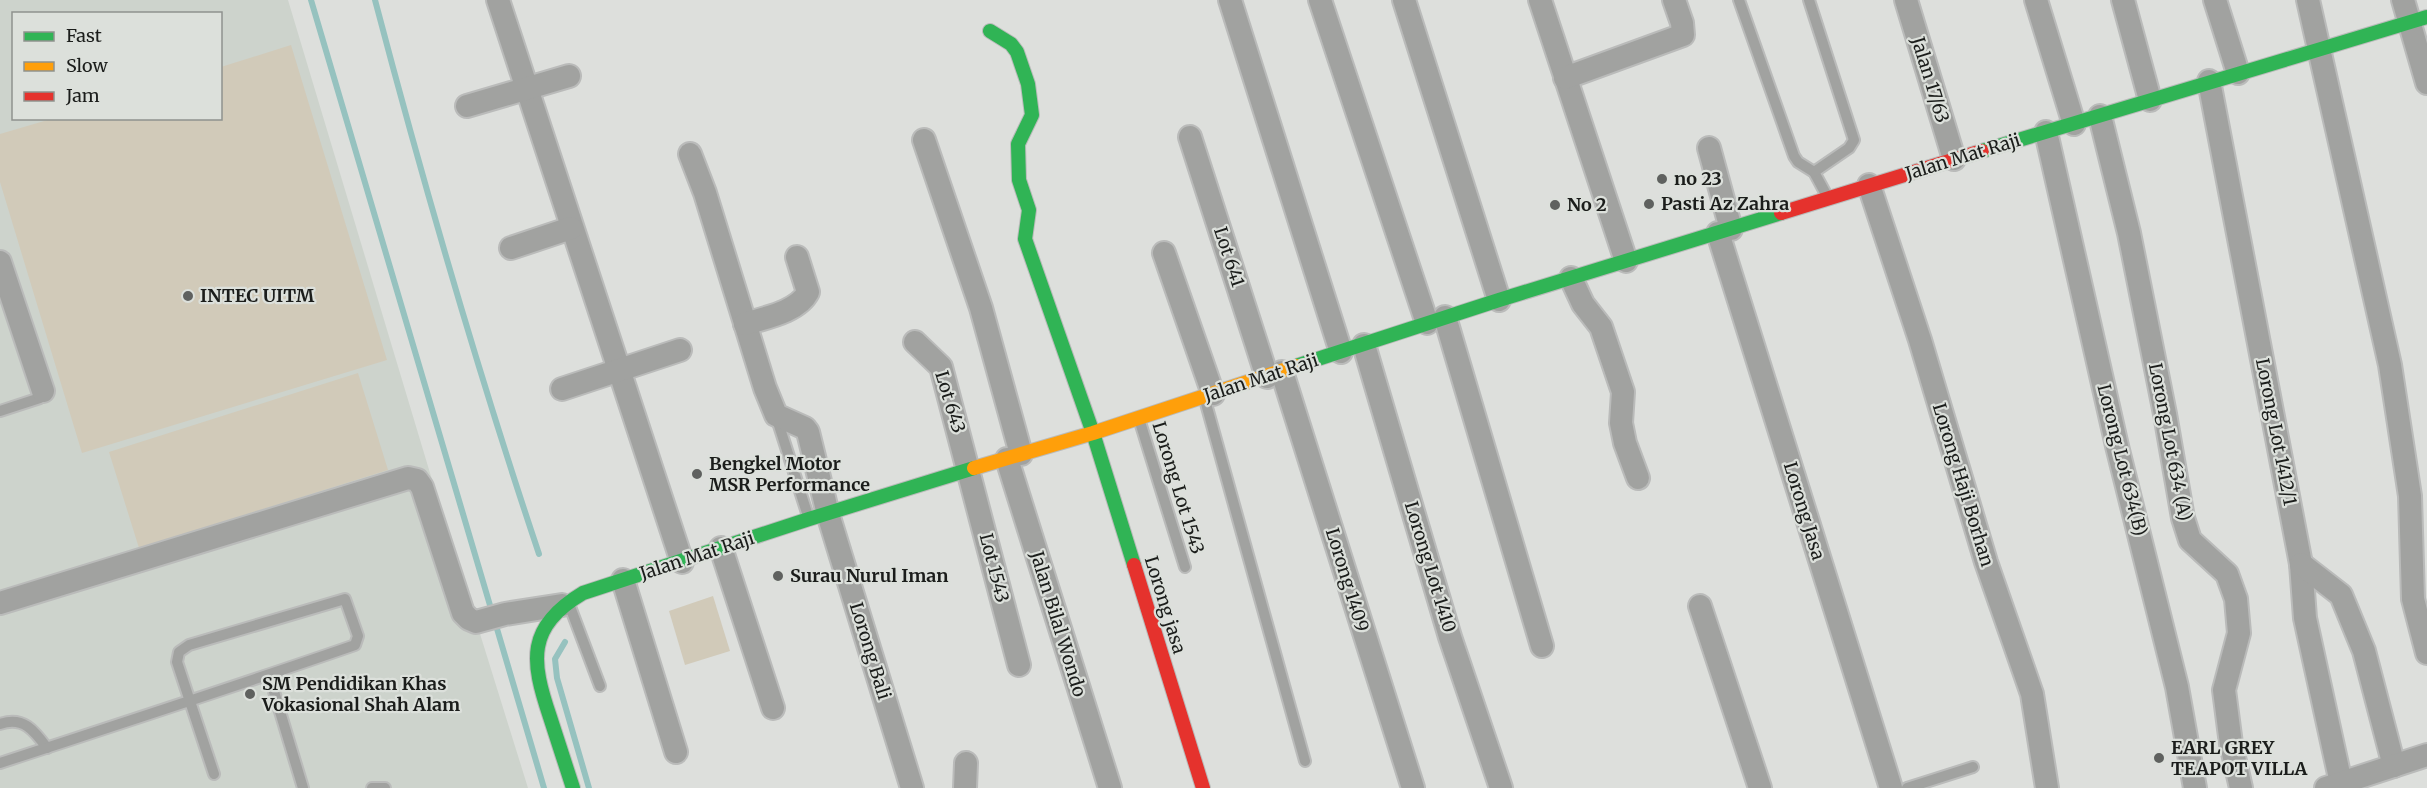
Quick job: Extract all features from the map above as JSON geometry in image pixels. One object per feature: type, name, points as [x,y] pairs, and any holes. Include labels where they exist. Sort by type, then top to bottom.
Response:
[{"type":"street","points":[[498,0],[682,561]]},
{"type":"street","points":[[1230,0],[1341,352]]},
{"type":"street","points":[[1320,0],[1436,320],[1542,646]]},
{"type":"street","points":[[1404,0],[1500,300]]},
{"type":"street","points":[[1540,0],[1626,261]]},
{"type":"street","points":[[1565,78],[1683,35],[1682,23],[1674,0]]},
{"type":"street","name":"Jalan 17/63","points":[[1906,0],[1954,159]]},
{"type":"street","points":[[2036,0],[2073,124]]},
{"type":"street","points":[[2123,0],[2150,100]]},
{"type":"street","points":[[2215,0],[2238,73]]},
{"type":"street","points":[[2308,0],[2390,365],[2410,496],[2413,599],[2427,653]]},
{"type":"street","points":[[2403,0],[2418,20],[2427,82]]},
{"type":"street","name":"Jalan Mat Raji","points":[[565,603],[583,593],[721,548],[1093,434],[1436,320],[1954,159],[2418,20]]},
{"type":"street","name":"Lorong jasa","points":[[990,31],[1011,44],[1017,52],[1028,84],[1032,115],[1018,144],[1019,180],[1029,210],[1025,239],[1093,434],[1203,788]]},
{"type":"street","points":[[467,106],[569,76]]},
{"type":"street","name":"Lorong Lot 1412/1","points":[[2210,81],[2301,564],[2305,618],[2333,785]]},
{"type":"street","name":"Lorong Lot 634 (A)","points":[[2100,116],[2129,232],[2165,414],[2182,518],[2190,540],[2227,574],[2236,599],[2239,633],[2224,690],[2231,744],[2241,788]]},
{"type":"street","name":"Lorong Lot 634(B)","points":[[2046,132],[2117,446],[2177,687],[2195,788]]},
{"type":"street","name":"Lot 641","points":[[1190,137],[1275,375]]},
{"type":"street","points":[[924,140],[981,308],[1014,457]]},
{"type":"street","name":"Lorong Jasa","points":[[1709,148],[1724,231],[1891,788]]},
{"type":"street","points":[[690,154],[705,193],[745,324],[783,312],[805,298],[808,292],[797,257]]},
{"type":"street","name":"Lorong Haji Borhan","points":[[1869,185],[1920,340],[1986,562],[2032,694],[2047,788]]},
{"type":"street","points":[[511,248],[572,228]]},
{"type":"street","points":[[1164,253],[1209,395]]},
{"type":"street","points":[[0,262],[43,391]]},
{"type":"street","points":[[1571,278],[1583,304],[1601,327],[1623,392],[1621,423],[1638,478]]},
{"type":"street","name":"Lorong Bali","points":[[745,324],[776,415],[805,428],[808,432],[819,517],[912,788]]},
{"type":"street","name":"Lot 643","points":[[915,342],[941,367],[970,471]]},
{"type":"street","name":"Lorong Lot 1410","points":[[1364,345],[1450,637],[1501,788]]},
{"type":"street","points":[[562,389],[680,350]]},
{"type":"street","name":"Lorong 1409","points":[[1275,375],[1413,788]]},
{"type":"street","name":"Jalan Bilal Wondo","points":[[1014,457],[1110,788]]},
{"type":"street","name":"Lot 1543","points":[[970,471],[1019,666]]},
{"type":"street","points":[[0,603],[408,478],[417,480],[422,488],[462,613],[468,619],[476,622],[565,603]]},
{"type":"street","points":[[721,548],[773,708]]},
{"type":"street","points":[[2301,564],[2341,595],[2364,651],[2394,766]]},
{"type":"street","points":[[623,580],[676,752]]},
{"type":"street","points":[[565,603],[549,620],[539,640],[536,661],[538,680],[573,788]]},
{"type":"street","points":[[1700,606],[1760,788]]},
{"type":"street","points":[[2333,785],[2427,755]]},
{"type":"street","points":[[965,788],[966,764]]},
{"type":"lane","points":[[1738,0],[1794,156],[1798,162],[1814,172],[1828,198]]},
{"type":"lane","points":[[1809,0],[1854,140],[1849,148],[1814,172]]},
{"type":"lane","points":[[0,411],[32,402],[40,398],[43,391]]},
{"type":"lane","points":[[1209,395],[1305,761]]},
{"type":"lane","name":"Lorong Lot 1543","points":[[1139,418],[1185,567]]},
{"type":"lane","points":[[0,763],[191,701],[355,645],[358,636],[345,599],[189,645],[179,652],[177,662],[191,701],[214,774]]},
{"type":"lane","points":[[565,603],[600,686]]},
{"type":"lane","points":[[269,675],[303,788]]},
{"type":"lane","points":[[0,724],[9,721],[22,722],[34,730],[47,748]]},
{"type":"lane","points":[[1907,788],[1973,767]]},
{"type":"lane","points":[[372,788],[385,788]]},
{"type":"shaded area","points":[[0,0],[288,0],[430,473],[528,788],[0,788]]},
{"type":"shaded area","points":[[291,45],[387,360],[82,453],[0,182],[0,134],[48,120],[222,120],[222,67]]},
{"type":"shaded area","points":[[358,373],[388,470],[139,548],[109,452]]},
{"type":"shaded area","points":[[713,596],[730,651],[685,665],[669,611]]},
{"type":"waterway","points":[[311,0],[492,612]]},
{"type":"waterway","points":[[375,0],[452,278],[539,554]]},
{"type":"waterway","points":[[495,622],[544,788]]},
{"type":"waterway","points":[[565,642],[555,659],[557,678],[589,788]]},
{"type":"traffic: fast","points":[[1982,151],[2427,17]]},
{"type":"traffic: fast","points":[[990,31],[1011,44],[1017,52],[1028,84],[1032,115],[1018,144],[1019,180],[1029,210],[1025,239],[1093,433],[1134,565]]},
{"type":"traffic: fast","points":[[1296,366],[1499,300],[1781,213]]},
{"type":"traffic: fast","points":[[573,788],[544,697],[537,662],[542,632],[564,606],[583,593],[974,468]]},
{"type":"traffic: slow","points":[[974,468],[1093,433],[1296,366]]},
{"type":"traffic: jam","points":[[1781,213],[1982,151]]},
{"type":"traffic: jam","points":[[1134,565],[1203,788]]},
{"type":"place","name":"no 23","points":[[1662,179]]},
{"type":"place","name":"Pasti Az Zahra","points":[[1649,204]]},
{"type":"place","name":"No 2","points":[[1555,205]]},
{"type":"place","name":"INTEC UITM","points":[[188,296]]},
{"type":"place","name":"Bengkel Motor MSR Performance","points":[[697,474]]},
{"type":"place","name":"Surau Nurul Iman","points":[[778,576]]},
{"type":"place","name":"SM Pendidikan Khas Vokasional Shah Alam","points":[[250,694]]},
{"type":"place","name":"EARL GREY TEAPOT VILLA","points":[[2159,758]]}]
